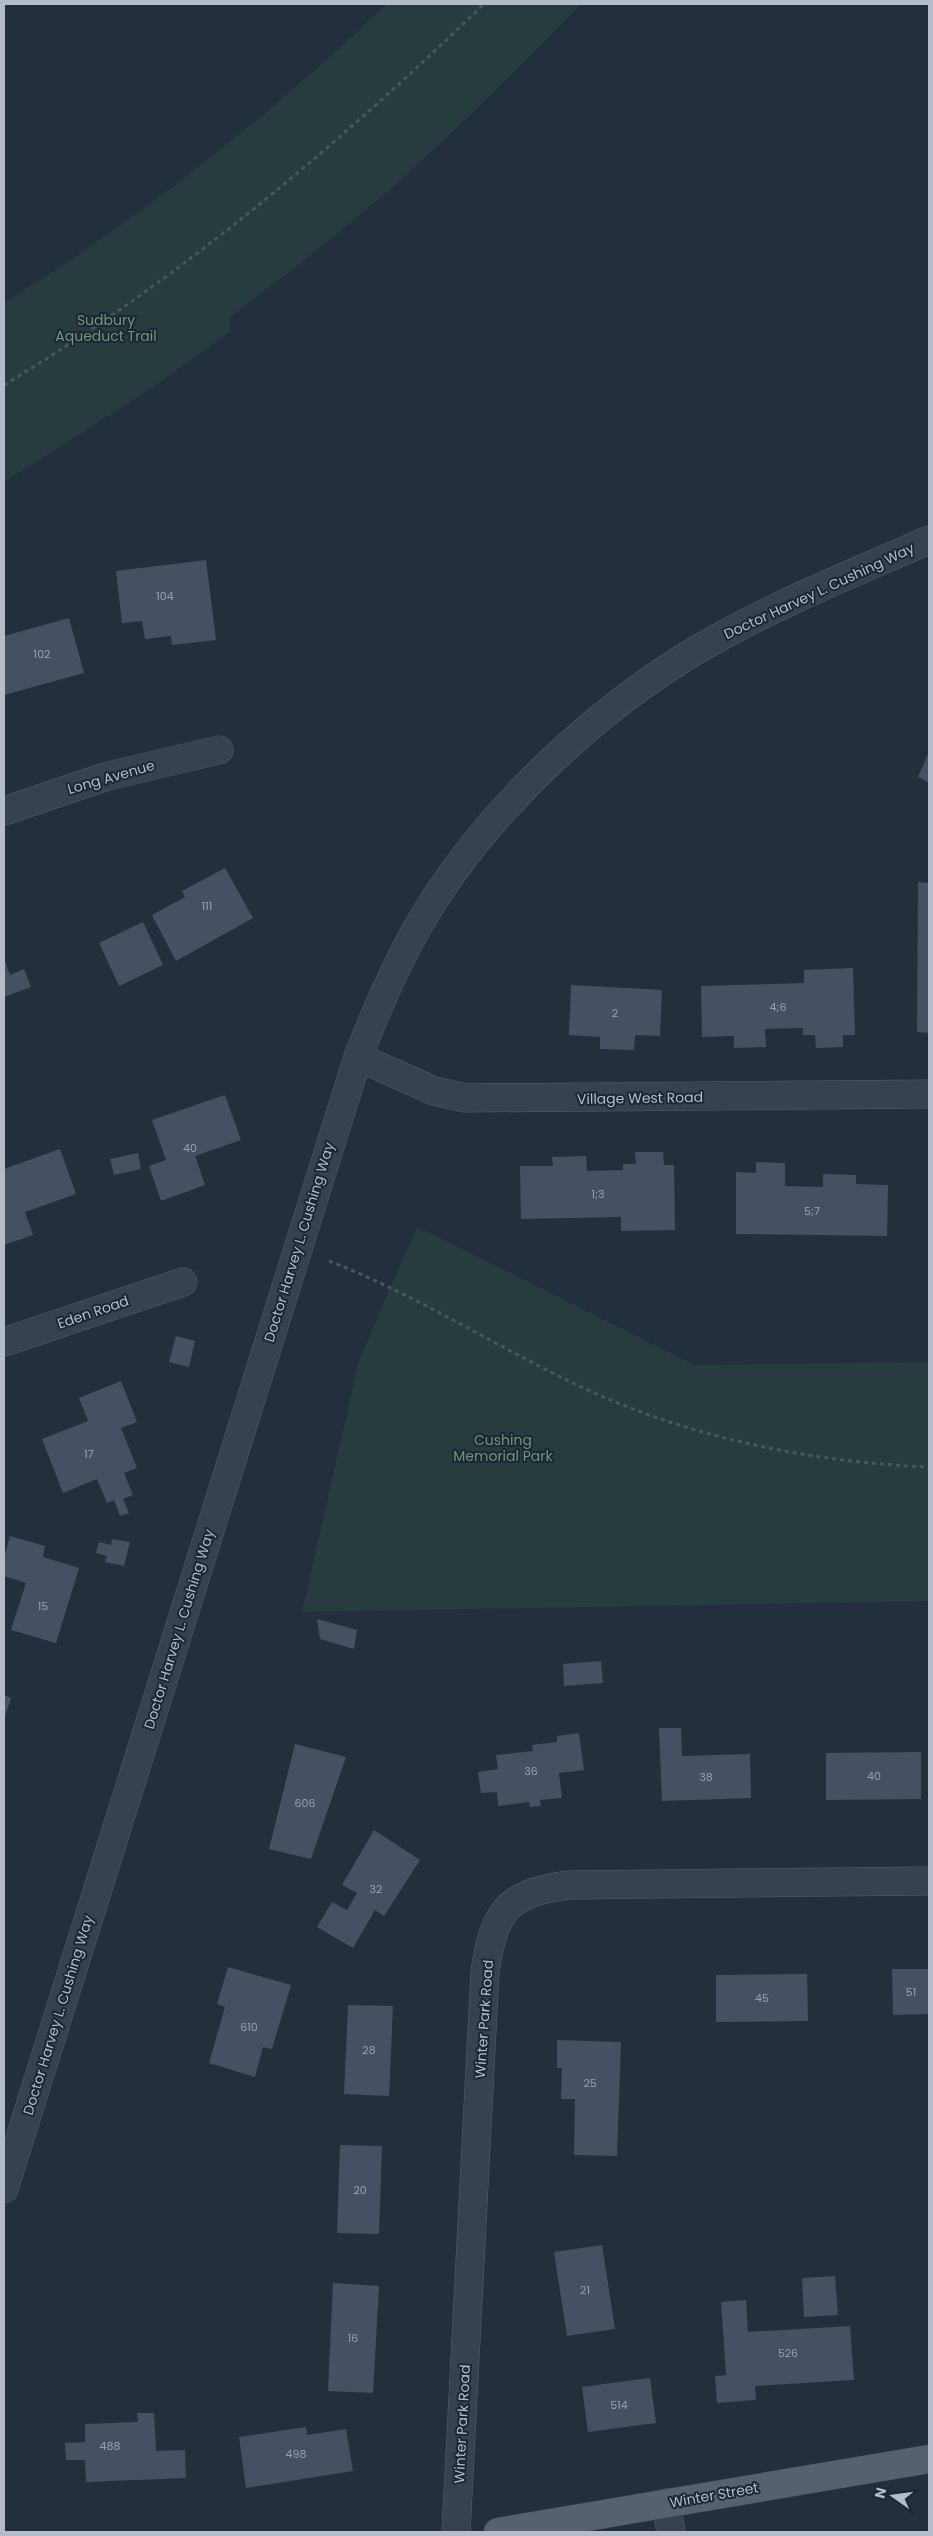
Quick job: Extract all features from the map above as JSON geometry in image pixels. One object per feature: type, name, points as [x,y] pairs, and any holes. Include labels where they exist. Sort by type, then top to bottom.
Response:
[{"type":"main road","name":"Winter Street","points":[[498,2532],[929,2459]]},
{"type":"street","name":"Doctor Harvey L. Cushing Way","points":[[4,2189],[358,1057],[385,991],[417,928],[456,868],[533,779],[576,738],[624,698],[674,664],[725,634],[806,594],[929,540]]},
{"type":"street","name":"Long Avenue","points":[[4,810],[108,776],[219,750]]},
{"type":"street","name":"Village West Road","points":[[358,1057],[434,1091],[472,1099],[929,1094]]},
{"type":"street","name":"Eden Road","points":[[4,1342],[183,1282]]},
{"type":"street","name":"Winter Park Road","points":[[456,2532],[485,1972],[497,1925],[509,1906],[525,1894],[570,1885],[929,1881]]},
{"type":"street","points":[[666,2503],[671,2532]]},
{"type":"path","points":[[4,385],[185,263],[258,206],[334,144],[484,4]]},
{"type":"path","points":[[297,1250],[391,1288],[569,1381],[652,1415],[725,1439],[813,1456],[929,1468]]},
{"type":"green space","name":"Sudbury Aqueduct Trail","points":[[387,4],[581,4],[470,115],[402,179],[318,249],[230,317],[231,331],[152,388],[4,482],[4,303],[105,236],[203,163],[297,86]]},
{"type":"green space","name":"Cushing Memorial Park","points":[[417,1227],[694,1365],[929,1362],[929,1601],[302,1612],[359,1360]]},
{"type":"building","points":[[206,560],[216,640],[172,645],[171,636],[145,639],[142,621],[122,623],[116,571]]},
{"type":"building","points":[[69,618],[84,673],[4,695],[4,636]]},
{"type":"building","points":[[929,752],[929,783],[918,777]]},
{"type":"building","points":[[225,868],[253,918],[176,961],[152,915],[185,897],[182,891]]},
{"type":"building","points":[[918,882],[929,883],[929,1033],[917,1032]]},
{"type":"building","points":[[143,922],[163,965],[119,986],[99,943]]},
{"type":"building","points":[[4,959],[10,975],[24,969],[31,987],[4,997]]},
{"type":"building","points":[[853,968],[855,1035],[843,1035],[843,1047],[816,1048],[815,1035],[803,1035],[803,1028],[765,1029],[766,1047],[734,1048],[734,1036],[702,1037],[701,986],[804,983],[804,970]]},
{"type":"building","points":[[571,985],[662,990],[660,1036],[635,1035],[634,1050],[600,1049],[600,1037],[569,1035]]},
{"type":"building","points":[[225,1095],[241,1140],[195,1156],[205,1185],[161,1201],[149,1166],[166,1160],[152,1120]]},
{"type":"building","points":[[60,1149],[76,1194],[25,1212],[33,1235],[4,1245],[4,1169]]},
{"type":"building","points":[[635,1152],[663,1152],[664,1165],[674,1165],[675,1230],[621,1231],[621,1217],[521,1219],[520,1166],[553,1166],[552,1157],[586,1156],[587,1171],[623,1170],[623,1164],[636,1164]]},
{"type":"building","points":[[138,1153],[141,1169],[114,1175],[110,1159]]},
{"type":"building","points":[[756,1162],[785,1163],[785,1186],[823,1187],[823,1174],[856,1175],[856,1184],[888,1185],[887,1236],[736,1234],[736,1172],[756,1173]]},
{"type":"building","points":[[176,1336],[195,1341],[189,1367],[169,1362]]},
{"type":"building","points":[[121,1381],[137,1422],[121,1428],[137,1468],[124,1473],[133,1495],[123,1499],[129,1513],[120,1516],[114,1500],[107,1503],[97,1479],[63,1493],[42,1439],[88,1421],[79,1398]]},
{"type":"building","points":[[10,1536],[45,1546],[43,1557],[79,1568],[56,1643],[11,1630],[26,1583],[4,1576],[4,1557]]},
{"type":"building","points":[[112,1539],[130,1542],[124,1566],[105,1562],[107,1556],[96,1553],[99,1542],[111,1545]]},
{"type":"building","points":[[317,1619],[357,1630],[354,1649],[320,1639]]},
{"type":"building","points":[[601,1661],[603,1683],[564,1686],[563,1664]]},
{"type":"building","points":[[4,1695],[11,1698],[4,1719]]},
{"type":"building","points":[[659,1728],[681,1728],[682,1756],[750,1754],[751,1798],[662,1801]]},
{"type":"building","points":[[579,1733],[584,1770],[559,1773],[562,1798],[540,1800],[541,1806],[530,1807],[529,1802],[498,1806],[497,1792],[481,1793],[478,1772],[498,1769],[496,1755],[533,1751],[532,1745],[557,1742],[557,1736]]},
{"type":"building","points":[[295,1744],[346,1757],[311,1859],[269,1849]]},
{"type":"building","points":[[921,1752],[921,1799],[826,1800],[826,1753]]},
{"type":"building","points":[[374,1830],[420,1860],[384,1916],[375,1910],[353,1948],[317,1927],[332,1902],[347,1910],[357,1893],[342,1885]]},
{"type":"building","points":[[228,1967],[291,1985],[272,2049],[263,2047],[255,2077],[209,2063],[225,2007],[217,2004]]},
{"type":"building","points":[[892,1969],[929,1969],[929,2014],[893,2015]]},
{"type":"building","points":[[807,1974],[808,2021],[716,2022],[716,1975]]},
{"type":"building","points":[[348,2005],[393,2006],[389,2096],[344,2094]]},
{"type":"building","points":[[557,2040],[621,2042],[617,2156],[574,2155],[575,2099],[561,2099],[562,2068],[557,2068]]},
{"type":"building","points":[[340,2145],[382,2146],[379,2234],[337,2233]]},
{"type":"building","points":[[602,2245],[615,2329],[567,2336],[554,2252]]},
{"type":"building","points":[[835,2276],[838,2315],[804,2317],[802,2278]]},
{"type":"building","points":[[333,2283],[379,2286],[373,2393],[328,2391]]},
{"type":"building","points":[[746,2300],[748,2332],[850,2326],[854,2380],[755,2386],[756,2400],[717,2403],[715,2376],[726,2375],[721,2302]]},
{"type":"building","points":[[650,2378],[656,2423],[588,2432],[582,2387]]},
{"type":"building","points":[[137,2413],[154,2413],[156,2451],[185,2450],[186,2478],[86,2482],[85,2460],[66,2460],[65,2443],[85,2442],[85,2424],[138,2422]]},
{"type":"building","points":[[306,2427],[307,2435],[346,2429],[353,2471],[246,2488],[239,2437]]}]
